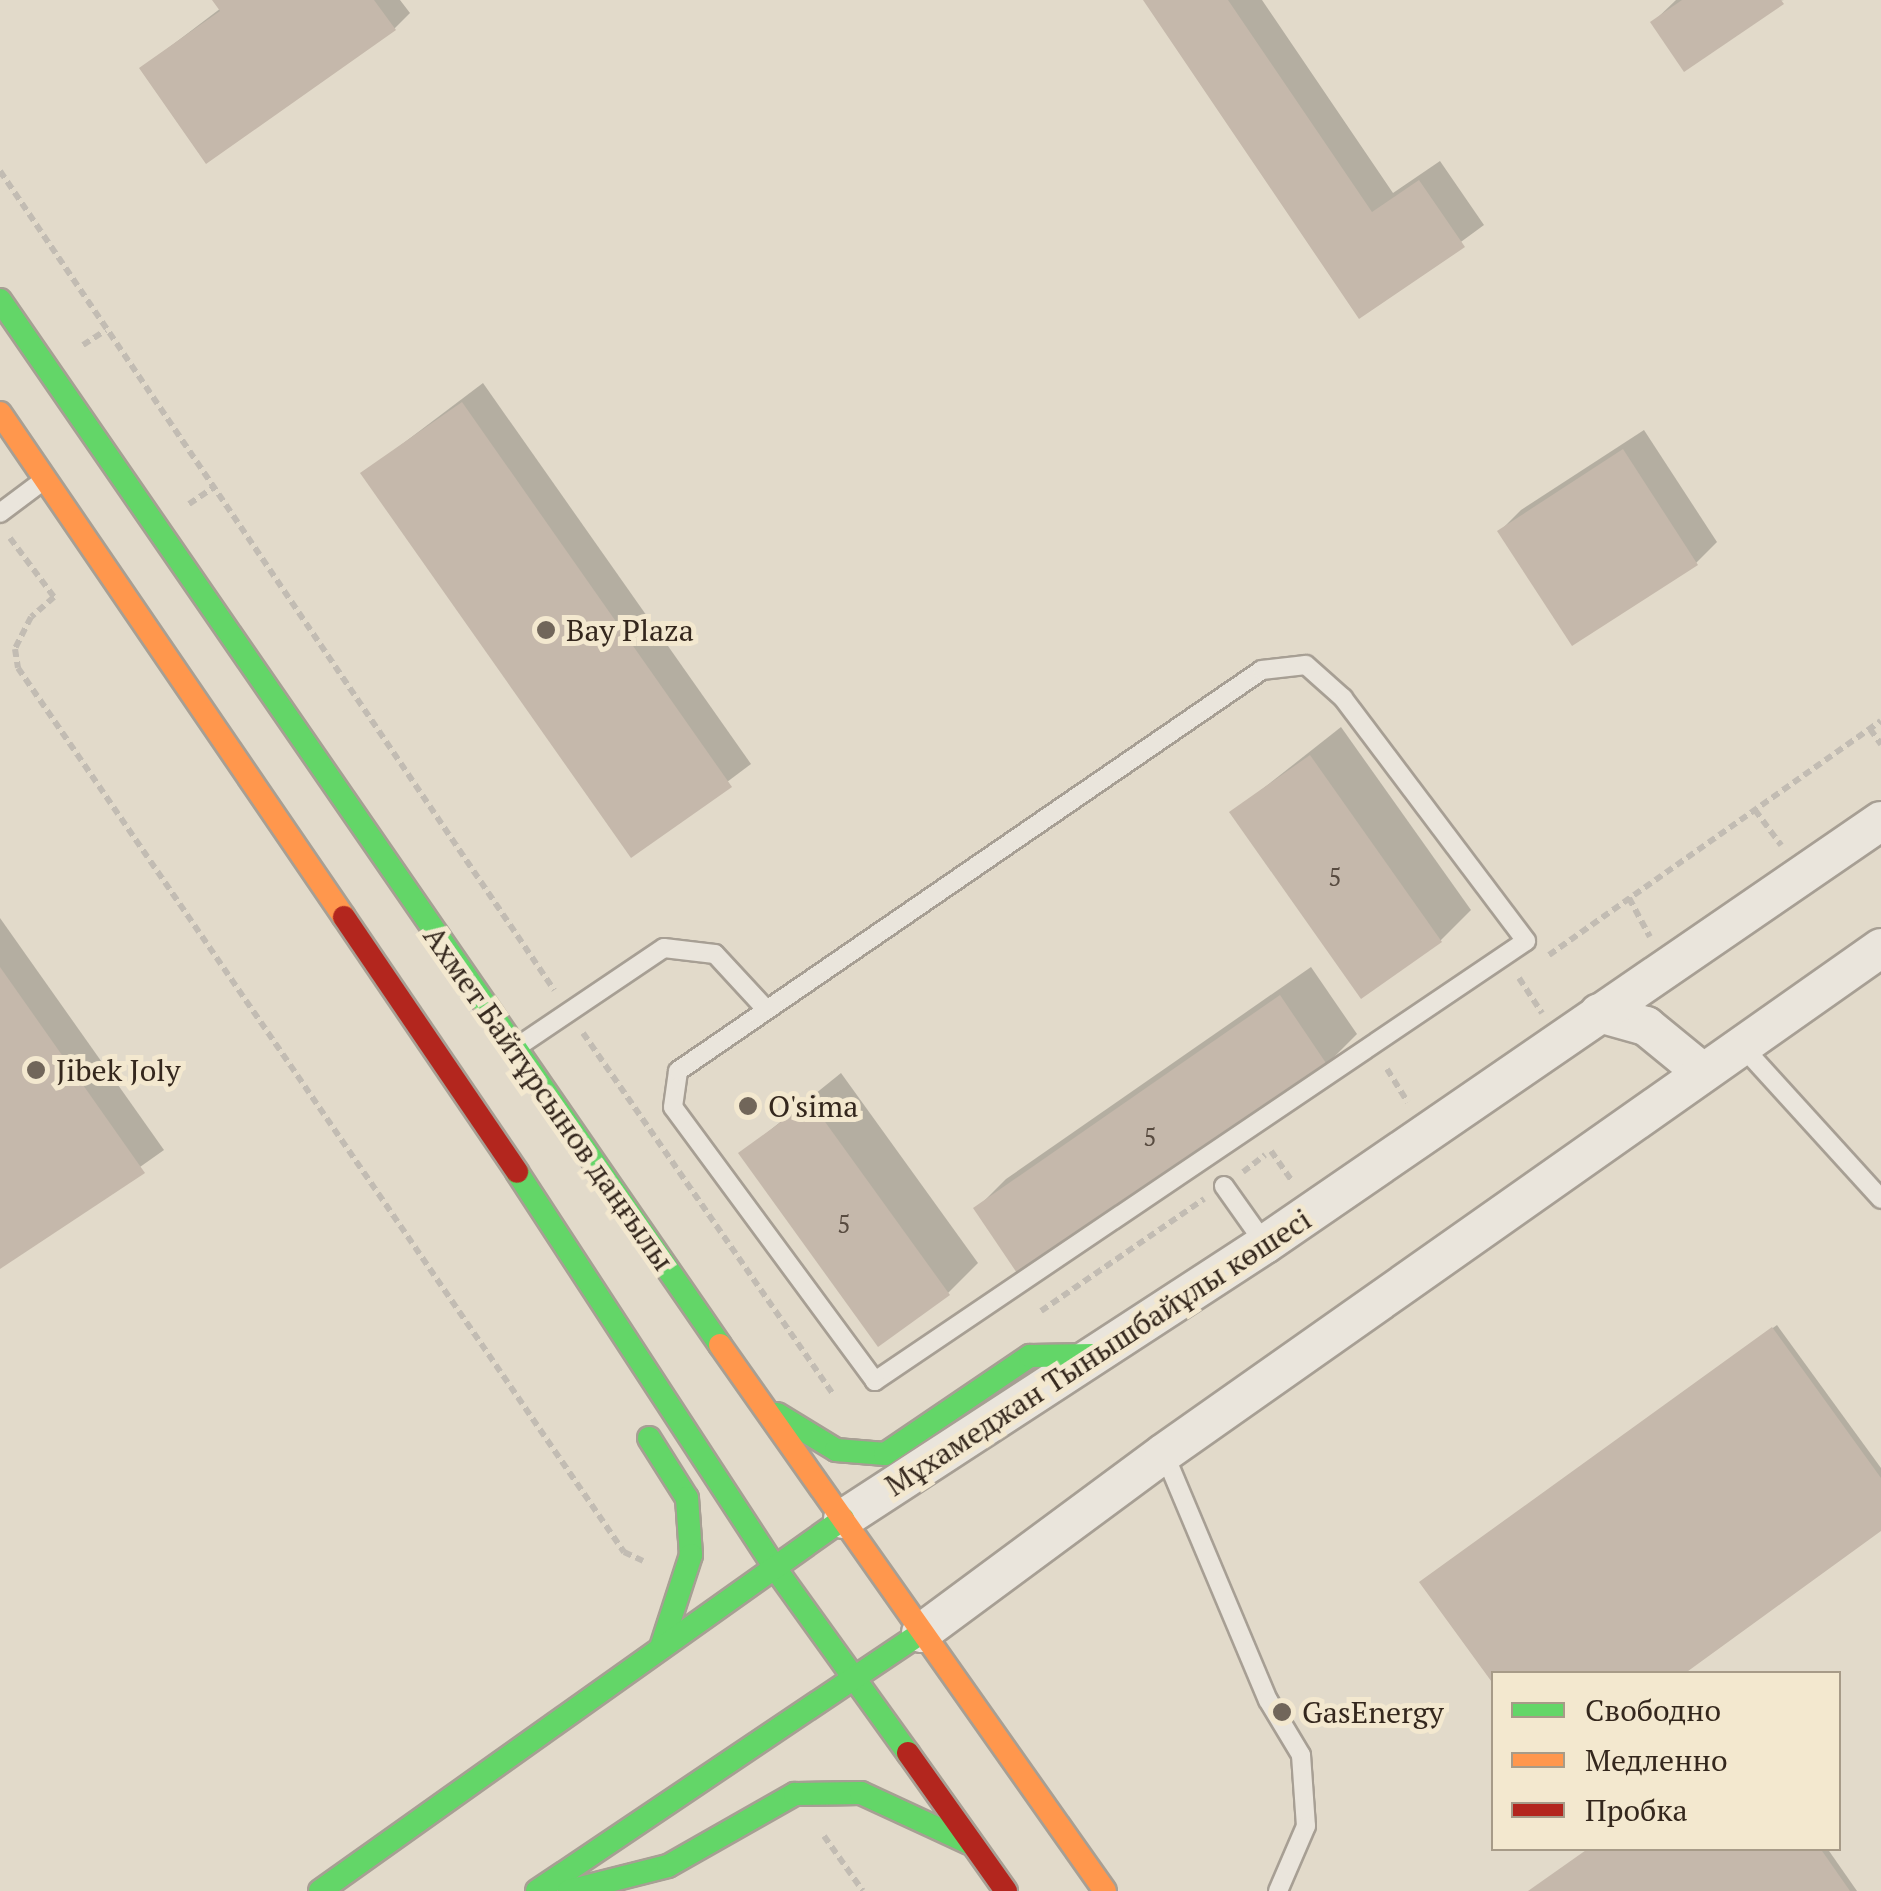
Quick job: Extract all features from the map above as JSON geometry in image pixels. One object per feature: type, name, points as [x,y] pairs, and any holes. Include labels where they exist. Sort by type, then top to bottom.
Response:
[{"type":"street","name":"Ахмет Байтұрсынов даңғылы","points":[[0,300],[512,1050],[1105,1891]]},
{"type":"street","points":[[0,412],[566,1242],[775,1568],[1006,1891]]},
{"type":"street","points":[[46,479],[98,444]]},
{"type":"street","name":"Мұхамеджан Тынышбайұлы көшесі","points":[[320,1891],[662,1644],[843,1519],[1265,1244],[1881,820]]},
{"type":"street","points":[[537,1891],[856,1679],[1164,1453],[1700,1071],[1881,948]]},
{"type":"street","points":[[1599,1014],[1646,1026],[1700,1071]]},
{"type":"street","points":[[566,1242],[582,1318]]},
{"type":"street","points":[[763,1405],[836,1450],[885,1454],[1030,1356],[1095,1355]]},
{"type":"street","points":[[637,1418],[687,1498],[691,1554],[662,1644]]},
{"type":"street","points":[[569,1891],[668,1866],[795,1794],[861,1793],[974,1846]]},
{"type":"lane","points":[[0,513],[46,479]]},
{"type":"lane","points":[[1306,665],[1343,698],[1526,941],[875,1381],[674,1108],[678,1072],[766,1008],[1262,670],[1306,665]]},
{"type":"lane","points":[[512,1050],[664,948],[715,954],[766,1008]]},
{"type":"lane","points":[[1741,1045],[1881,1199]]},
{"type":"lane","points":[[1224,1186],[1265,1244]]},
{"type":"lane","points":[[1164,1453],[1268,1700],[1300,1755],[1306,1826],[1278,1891]]},
{"type":"path","points":[[0,525],[54,597],[22,633],[15,650],[18,668],[624,1552],[653,1565],[691,1554]]},
{"type":"path","points":[[1870,729],[1881,744]]},
{"type":"path","points":[[795,1794],[863,1891]]},
{"type":"building","points":[[212,0],[374,0],[396,30],[206,164],[139,68],[220,11]]},
{"type":"building","points":[[1143,0],[1228,0],[1372,212],[1419,180],[1465,247],[1359,319]]},
{"type":"building","points":[[1682,0],[1781,0],[1784,4],[1684,72],[1650,22]]},
{"type":"building","name":"Bay Plaza","points":[[462,402],[732,787],[631,858],[360,473]]},
{"type":"building","points":[[1623,449],[1698,565],[1572,646],[1497,531]]},
{"type":"building","points":[[1310,755],[1442,942],[1361,999],[1229,812]]},
{"type":"building","name":"Jibek Joly","points":[[0,967],[145,1173],[0,1269]]},
{"type":"building","points":[[1280,995],[1328,1066],[1021,1279],[973,1208]]},
{"type":"building","points":[[810,1101],[950,1295],[878,1347],[738,1153]]},
{"type":"building","points":[[1772,1327],[1881,1478],[1881,1531],[1688,1671],[1491,1671],[1491,1681],[1419,1582]]},
{"type":"building","points":[[1585,1851],[1822,1851],[1850,1891],[1528,1891]]},
{"type":"traffic: fast","points":[[0,300],[720,1345]]},
{"type":"traffic: fast","points":[[517,1172],[775,1568],[908,1753]]},
{"type":"traffic: fast","points":[[777,1414],[836,1450],[885,1454],[1030,1356],[1095,1355]]},
{"type":"traffic: fast","points":[[649,1438],[687,1498],[691,1555],[662,1644]]},
{"type":"traffic: fast","points":[[320,1891],[843,1519]]},
{"type":"traffic: fast","points":[[537,1891],[921,1633]]},
{"type":"traffic: fast","points":[[569,1891],[668,1866],[795,1794],[861,1793],[969,1843]]},
{"type":"traffic: slow","points":[[0,413],[344,917]]},
{"type":"traffic: slow","points":[[720,1345],[1105,1891]]},
{"type":"traffic: jam","points":[[344,917],[517,1172]]},
{"type":"traffic: jam","points":[[908,1753],[1006,1891]]},
{"type":"place","name":"Bay Plaza","points":[[546,630]]},
{"type":"place","name":"Jibek Joly","points":[[36,1070]]},
{"type":"place","name":"O'sima","points":[[748,1106]]},
{"type":"place","name":"GasEnergy","points":[[1282,1712]]}]
